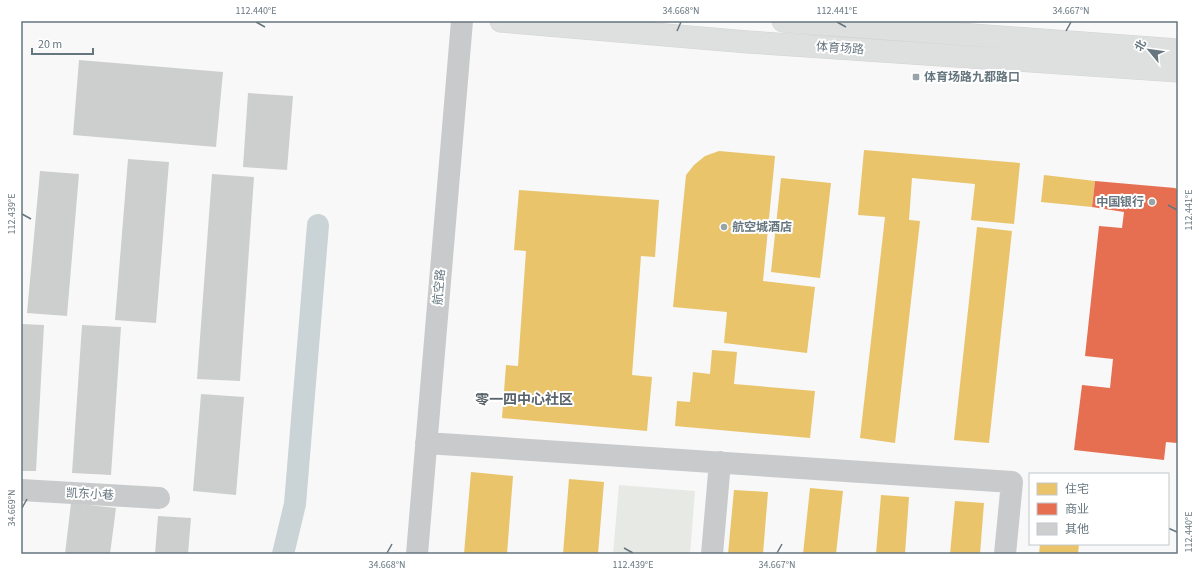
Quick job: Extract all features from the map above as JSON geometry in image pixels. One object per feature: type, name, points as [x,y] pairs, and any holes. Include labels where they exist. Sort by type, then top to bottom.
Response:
[{"type":"main road","name":"体育场路","points":[[501,21],[756,42],[1178,71]]},
{"type":"main road","name":"体育场路","points":[[783,21],[1178,50]]},
{"type":"street","name":"航空路","points":[[417,554],[462,21]]},
{"type":"street","points":[[426,443],[1012,482],[1005,554]]},
{"type":"street","points":[[712,554],[720,462]]},
{"type":"street","name":"凯东小巷","points":[[21,490],[159,498]]},
{"type":"shaded area","points":[[619,485],[695,491],[690,554],[613,554]]},
{"type":"building: 住宅","points":[[864,150],[1020,163],[1014,224],[971,220],[975,184],[912,178],[909,220],[920,221],[895,443],[860,438],[885,217],[858,215]]},
{"type":"building: 住宅","name":"航空城酒店","points":[[719,151],[775,156],[763,281],[815,287],[807,353],[724,343],[727,312],[673,307],[686,175],[694,165],[705,156]]},
{"type":"building: 住宅","points":[[1044,175],[1095,181],[1092,207],[1041,202]]},
{"type":"building: 住宅","points":[[781,178],[831,183],[820,278],[771,272]]},
{"type":"building: 住宅","points":[[519,190],[659,200],[655,257],[641,256],[632,375],[652,377],[647,431],[502,418],[506,365],[518,366],[526,251],[514,250]]},
{"type":"building: 住宅","points":[[977,227],[1012,231],[989,443],[954,440]]},
{"type":"building: 住宅","points":[[712,350],[737,352],[734,384],[815,391],[810,438],[675,426],[677,401],[690,402],[693,372],[710,374]]},
{"type":"building: 住宅","points":[[471,472],[513,476],[507,554],[464,554]]},
{"type":"building: 住宅","points":[[569,479],[604,482],[598,554],[563,554]]},
{"type":"building: 住宅","points":[[810,488],[843,491],[836,554],[803,554]]},
{"type":"building: 住宅","points":[[734,490],[768,492],[763,554],[728,554]]},
{"type":"building: 住宅","points":[[881,495],[909,497],[905,554],[876,554]]},
{"type":"building: 住宅","points":[[955,501],[984,503],[980,554],[950,554]]},
{"type":"building: 住宅","points":[[1040,545],[1079,545],[1078,554],[1039,554]]},
{"type":"building: 商业","points":[[1095,181],[1175,188],[1178,190],[1178,437],[1177,443],[1166,442],[1164,460],[1074,450],[1082,385],[1110,388],[1113,359],[1085,356],[1099,226],[1122,228],[1124,212],[1092,207]]},
{"type":"building: 其他","points":[[79,60],[223,72],[216,147],[73,135]]},
{"type":"building: 其他","points":[[248,93],[293,96],[287,170],[243,167]]},
{"type":"building: 其他","points":[[128,159],[169,162],[156,323],[115,320]]},
{"type":"building: 其他","points":[[40,171],[79,174],[67,316],[27,313]]},
{"type":"building: 其他","points":[[212,174],[254,177],[240,381],[197,379]]},
{"type":"building: 其他","points":[[21,324],[44,325],[36,471],[21,471]]},
{"type":"building: 其他","points":[[82,325],[121,327],[111,475],[72,473]]},
{"type":"building: 其他","points":[[201,394],[244,397],[236,495],[193,491]]},
{"type":"building: 其他","points":[[71,503],[116,508],[110,554],[65,554]]},
{"type":"building: 其他","points":[[158,516],[191,518],[188,554],[155,554]]},
{"type":"waterway","points":[[283,554],[295,504],[318,225]]},
{"type":"place","name":"体育场路九都路口","points":[[916,77]]},
{"type":"place","name":"中国银行","points":[[1152,202]]},
{"type":"place","name":"航空城酒店","points":[[724,227]]},
{"type":"district","name":"零一四中心社区","points":[[524,399]]}]
